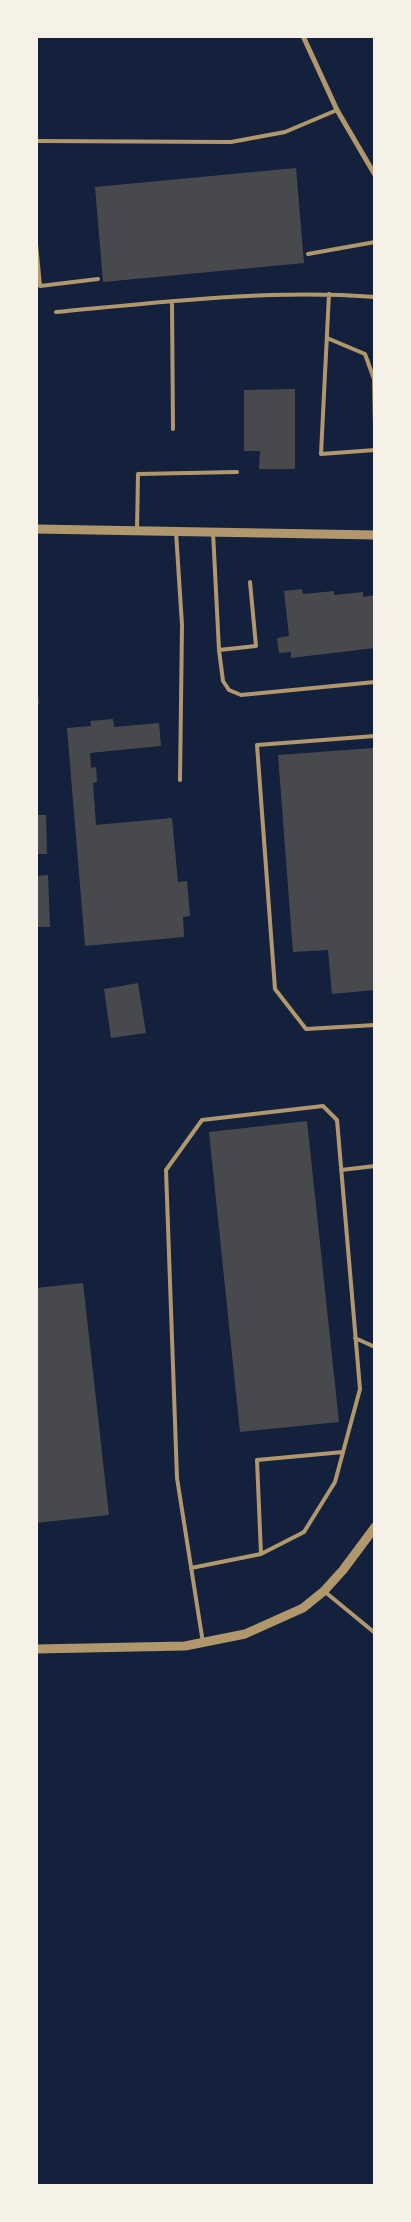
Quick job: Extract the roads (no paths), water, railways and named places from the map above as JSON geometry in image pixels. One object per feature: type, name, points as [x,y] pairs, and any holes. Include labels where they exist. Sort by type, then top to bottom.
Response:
[{"type":"street","points":[[303,36],[338,110],[375,175]]},
{"type":"street","points":[[36,530],[375,535]]},
{"type":"street","points":[[36,1649],[185,1646],[245,1634],[302,1608],[324,1591],[343,1570],[375,1527]]},
{"type":"lane","points":[[36,142],[231,142],[285,132],[338,110]]},
{"type":"lane","points":[[308,254],[375,242]]},
{"type":"lane","points":[[36,244],[40,286],[98,279]]},
{"type":"lane","points":[[56,312],[172,301],[329,294],[375,297]]},
{"type":"lane","points":[[329,294],[321,454],[375,450]]},
{"type":"lane","points":[[172,301],[173,429]]},
{"type":"lane","points":[[327,338],[365,354],[374,380],[375,428]]},
{"type":"lane","points":[[137,531],[138,474],[237,472]]},
{"type":"lane","points":[[176,532],[182,625],[180,780]]},
{"type":"lane","points":[[213,532],[219,650],[223,681],[229,690],[241,695],[375,682]]},
{"type":"lane","points":[[219,650],[256,646],[250,582]]},
{"type":"lane","points":[[375,736],[257,745],[274,989],[306,1028],[375,1025]]},
{"type":"lane","points":[[191,1568],[261,1554],[304,1532],[335,1482],[360,1389],[338,1120],[323,1106],[202,1120],[166,1170],[177,1478],[191,1568],[203,1643]]},
{"type":"lane","points":[[341,1170],[375,1166]]},
{"type":"lane","points":[[355,1338],[375,1347]]},
{"type":"lane","points":[[261,1554],[257,1460],[343,1452]]},
{"type":"lane","points":[[324,1591],[375,1633]]}]
